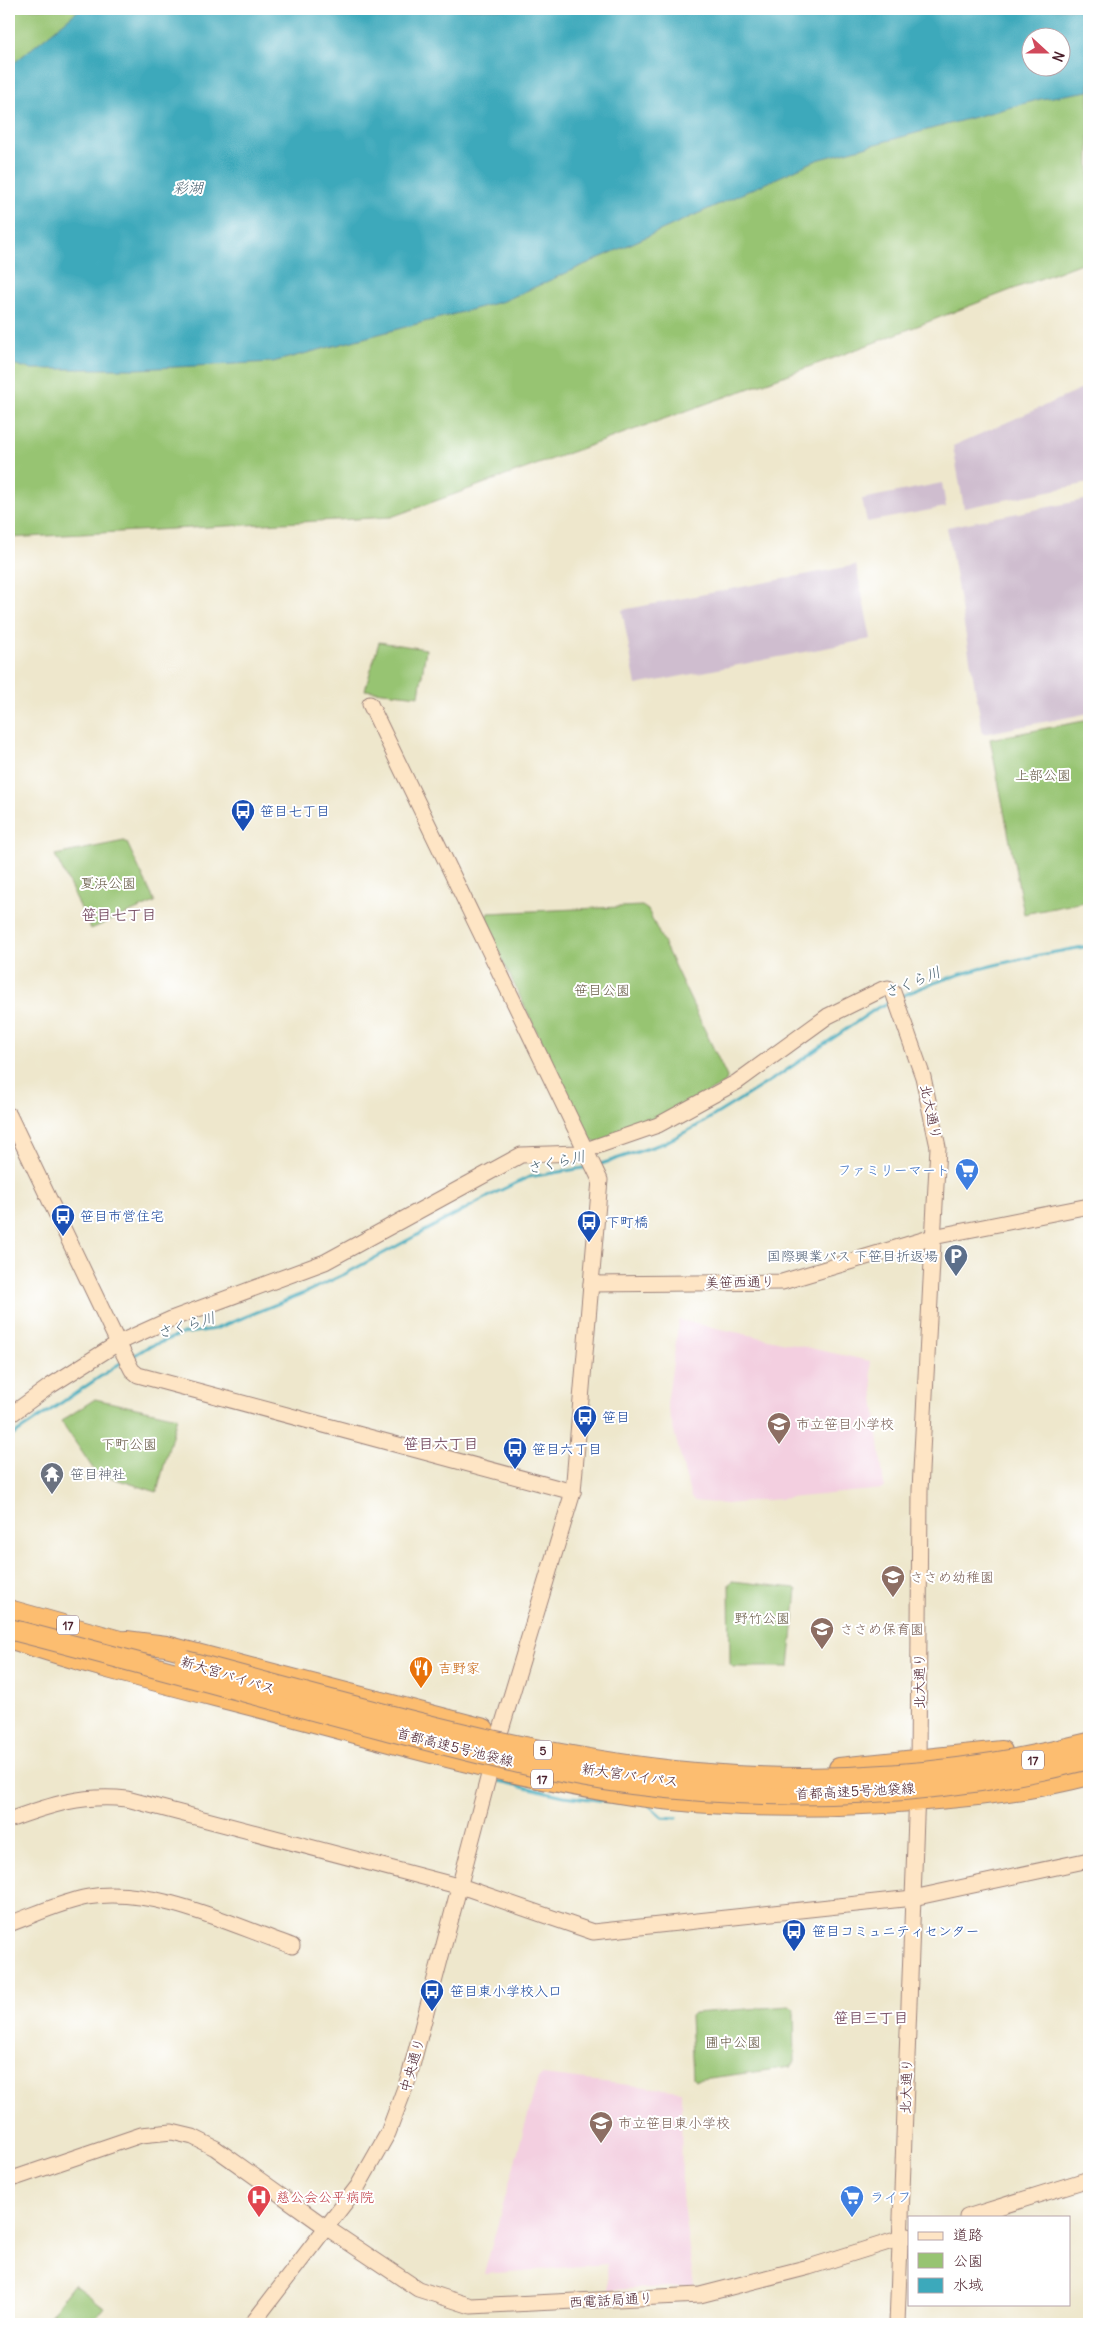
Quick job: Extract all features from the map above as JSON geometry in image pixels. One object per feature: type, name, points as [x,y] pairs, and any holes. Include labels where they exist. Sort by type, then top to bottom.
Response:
[{"type":"highway","name":"新大宮バイパス","points":[[9,1610],[126,1641],[201,1668],[277,1691],[449,1738],[210,1680],[9,1636]]},
{"type":"highway","name":"首都高速5号池袋線","points":[[9,1616],[450,1731],[572,1756],[694,1773],[743,1777],[834,1777],[879,1774],[989,1763],[1089,1743]]},
{"type":"highway","name":"首都高速5号池袋線","points":[[9,1629],[473,1752],[631,1784],[744,1794],[832,1794],[956,1784],[1057,1767],[1089,1759]]},
{"type":"highway","name":"17","points":[[9,1636],[177,1686],[491,1768],[614,1792],[702,1782],[746,1786],[836,1805],[916,1801],[1000,1793],[1089,1775]]},
{"type":"highway","name":"17","points":[[126,1641],[166,1646],[500,1733],[582,1748],[702,1782],[746,1786],[868,1784]]},
{"type":"highway","name":"17","points":[[746,1786],[834,1769],[993,1753],[1089,1733]]},
{"type":"highway","name":"17","points":[[1089,1747],[976,1773],[1056,1762],[1089,1753]]},
{"type":"highway","name":"新大宮バイパス","points":[[528,1755],[702,1782]]},
{"type":"street","points":[[9,1416],[50,1386],[172,1319],[325,1262],[521,1155],[586,1153],[370,704]]},
{"type":"street","name":"北大通り","points":[[586,1153],[658,1125],[737,1082],[828,1016],[883,988],[888,988],[897,1004],[923,1077],[938,1147],[920,1490],[919,1760],[913,1898],[905,2237],[897,2324]]},
{"type":"street","points":[[9,1115],[132,1370],[143,1378],[573,1492]]},
{"type":"street","name":"中央通り","points":[[252,2324],[369,2169],[388,2133],[403,2096],[461,1887],[500,1733],[573,1492],[600,1180],[586,1153]]},
{"type":"street","name":"美笹西通り","points":[[591,1284],[782,1282],[933,1237],[1089,1206]]},
{"type":"street","points":[[9,1820],[53,1804],[71,1800],[102,1797],[127,1799],[461,1887],[593,1932],[913,1898],[1089,1860]]},
{"type":"street","points":[[9,1924],[87,1897],[133,1895],[166,1902],[292,1946]]},
{"type":"street","name":"西電話局通り","points":[[9,2180],[141,2136],[172,2132],[193,2136],[216,2148],[326,2228],[423,2291],[464,2305],[478,2307],[700,2295],[809,2267],[905,2237]]},
{"type":"street","points":[[970,2216],[1089,2179]]},
{"type":"shaded area","points":[[1089,386],[1089,483],[964,508],[953,446]]},
{"type":"shaded area","points":[[942,483],[946,507],[867,522],[862,499]]},
{"type":"shaded area","points":[[1089,499],[1089,713],[983,734],[947,527]]},
{"type":"shaded area","points":[[856,565],[871,639],[636,685],[622,610]]},
{"type":"shaded area","name":"市立笹目小学校","points":[[679,1320],[870,1361],[884,1487],[882,1489],[726,1504],[695,1501],[691,1498],[667,1404]]},
{"type":"shaded area","name":"市立笹目東小学校","points":[[543,2075],[681,2091],[682,2196],[694,2286],[608,2290],[607,2264],[484,2274],[538,2078]]},
{"type":"green space","points":[[9,9],[1089,9],[1089,260],[839,356],[391,517],[9,538]]},
{"type":"green space","points":[[379,642],[426,649],[419,696],[365,690]]},
{"type":"green space","name":"上部公園","points":[[1089,720],[1089,901],[1024,914],[990,739]]},
{"type":"green space","name":"夏浜公園","points":[[124,841],[127,843],[155,902],[91,929],[55,855]]},
{"type":"green space","name":"笹目公園","points":[[642,906],[648,910],[727,1077],[726,1082],[660,1120],[598,1143],[589,1140],[484,922],[488,913]]},
{"type":"green space","name":"下町公園","points":[[95,1399],[177,1417],[157,1492],[96,1473],[61,1421]]},
{"type":"green space","name":"野竹公園","points":[[732,1581],[795,1588],[797,1590],[789,1667],[733,1667],[730,1664],[729,1584]]},
{"type":"green space","name":"圃中公園","points":[[789,2006],[794,2009],[795,2062],[791,2067],[695,2080],[693,2078],[690,2016],[693,2013]]},
{"type":"green space","points":[[74,2284],[104,2307],[91,2324],[43,2324]]},
{"type":"water","name":"彩湖","points":[[80,9],[1089,9],[1089,91],[1041,99],[817,160],[504,301],[273,362],[137,369],[30,369],[9,363],[9,67]]},
{"type":"waterway","name":"さくら川","points":[[900,997],[945,979],[969,972],[1017,960],[1089,946]]},
{"type":"waterway","name":"さくら川","points":[[598,1165],[664,1143],[697,1126],[778,1076],[877,1008],[892,1001]]},
{"type":"waterway","name":"さくら川","points":[[130,1358],[146,1348],[182,1334],[215,1329],[302,1294],[345,1274],[497,1192],[529,1177],[589,1167]]},
{"type":"waterway","name":"さくら川","points":[[9,1438],[122,1362]]},
{"type":"waterway","points":[[499,1781],[564,1796],[606,1801]]},
{"type":"waterway","points":[[650,1806],[662,1817],[677,1818]]},
{"type":"place","name":"笹目七丁目","points":[[243,832]]},
{"type":"place","name":"ファミリーマート","points":[[967,1191]]},
{"type":"place","name":"笹目市営住宅","points":[[63,1237]]},
{"type":"place","name":"下町橋","points":[[589,1243]]},
{"type":"place","name":"国際興業バス 下笹目折返場","points":[[956,1277]]},
{"type":"place","name":"笹目","points":[[585,1438]]},
{"type":"place","name":"市立笹目小学校","points":[[779,1445]]},
{"type":"place","name":"笹目六丁目","points":[[515,1470]]},
{"type":"place","name":"笹目神社","points":[[52,1495]]},
{"type":"place","name":"ささめ幼稚園","points":[[893,1598]]},
{"type":"place","name":"ささめ保育園","points":[[822,1650]]},
{"type":"place","name":"吉野家","points":[[421,1689]]},
{"type":"place","name":"笹目コミュニティセンター","points":[[794,1952]]},
{"type":"place","name":"笹目東小学校入口","points":[[432,2012]]},
{"type":"place","name":"市立笹目東小学校","points":[[601,2144]]},
{"type":"place","name":"慈公会公平病院","points":[[259,2218]]},
{"type":"place","name":"ライフ","points":[[852,2218]]},
{"type":"district","name":"笹目七丁目","points":[[119,914]]},
{"type":"district","name":"笹目六丁目","points":[[441,1443]]},
{"type":"district","name":"笹目三丁目","points":[[871,2017]]}]
